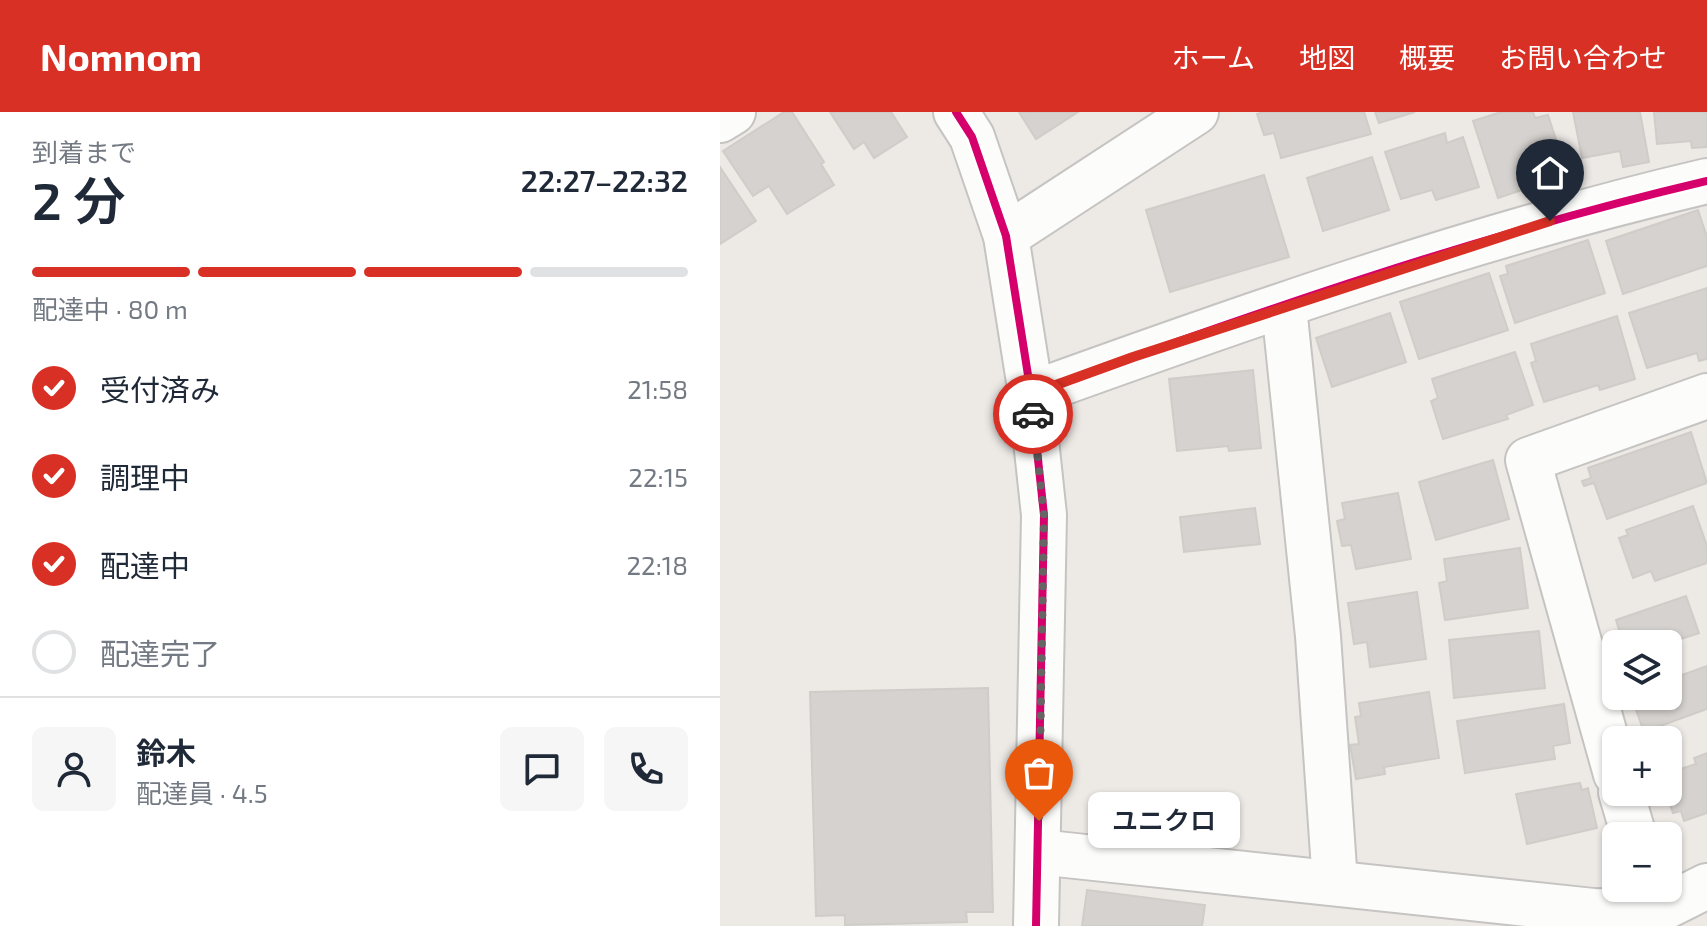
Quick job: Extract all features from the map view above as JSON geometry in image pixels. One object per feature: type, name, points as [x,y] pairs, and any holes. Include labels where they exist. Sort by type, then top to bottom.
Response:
[{"type":"street","points":[[720,120],[733,112]]},
{"type":"street","points":[[956,112],[972,137],[1006,236],[1031,394],[1044,515],[1036,926]]},
{"type":"street","points":[[1006,236],[1196,112]]},
{"type":"street","points":[[1031,394],[1579,211],[1707,181]]},
{"type":"street","points":[[1284,307],[1318,636],[1335,883]]},
{"type":"street","points":[[1603,726],[1528,460],[1707,396]]},
{"type":"street","points":[[1038,852],[1593,911],[1641,902]]},
{"type":"street","points":[[1682,892],[1707,886]]},
{"type":"building","points":[[784,112],[792,112],[824,162],[821,164],[834,185],[787,214],[769,186],[753,196],[723,151]]},
{"type":"building","points":[[830,112],[891,112],[907,137],[874,158],[864,142],[854,149]]},
{"type":"building","points":[[1019,112],[1078,112],[1036,139]]},
{"type":"building","points":[[1364,112],[1371,134],[1281,158],[1274,133],[1264,135],[1257,114]]},
{"type":"building","points":[[1375,112],[1415,112],[1379,123]]},
{"type":"building","points":[[1501,112],[1533,112],[1535,118],[1548,115],[1559,149],[1541,155],[1549,181],[1498,198],[1473,121]]},
{"type":"building","points":[[1573,112],[1640,112],[1649,162],[1623,167],[1620,151],[1582,158]]},
{"type":"building","points":[[1654,112],[1707,112],[1707,147],[1692,148],[1691,141],[1657,144]]},
{"type":"building","points":[[1445,133],[1447,143],[1463,137],[1479,187],[1436,200],[1432,190],[1401,199],[1385,152]]},
{"type":"building","points":[[1372,157],[1389,210],[1323,231],[1307,178]]},
{"type":"building","points":[[720,167],[756,221],[720,244]]},
{"type":"building","points":[[1264,175],[1289,257],[1170,292],[1146,210]]},
{"type":"building","points":[[1698,210],[1707,237],[1707,266],[1623,294],[1606,241]]},
{"type":"building","points":[[1588,240],[1605,293],[1515,323],[1500,276],[1508,274],[1506,266]]},
{"type":"building","points":[[1489,273],[1508,330],[1419,359],[1400,302]]},
{"type":"building","points":[[1707,288],[1707,359],[1699,361],[1697,353],[1647,368],[1629,313]]},
{"type":"building","points":[[1390,313],[1406,362],[1332,387],[1316,338]]},
{"type":"building","points":[[1617,316],[1635,379],[1600,390],[1598,385],[1544,402],[1531,363],[1536,361],[1531,344]]},
{"type":"building","points":[[1515,352],[1533,405],[1506,415],[1508,419],[1443,439],[1431,401],[1438,398],[1432,379]]},
{"type":"building","points":[[1253,370],[1261,448],[1229,451],[1228,446],[1177,451],[1169,379]]},
{"type":"building","points":[[1691,432],[1707,483],[1607,519],[1594,483],[1584,486],[1582,481],[1591,478],[1588,468]]},
{"type":"building","points":[[1493,460],[1509,519],[1436,540],[1419,482]]},
{"type":"building","points":[[1398,493],[1411,559],[1356,569],[1351,545],[1342,546],[1337,521],[1345,519],[1342,503]]},
{"type":"building","points":[[1693,506],[1707,546],[1707,563],[1655,581],[1651,571],[1633,578],[1619,538],[1628,535],[1626,530]]},
{"type":"building","points":[[1255,508],[1260,544],[1184,552],[1180,517]]},
{"type":"building","points":[[1520,548],[1528,608],[1445,620],[1439,583],[1447,581],[1444,559]]},
{"type":"building","points":[[1417,592],[1426,659],[1370,667],[1367,642],[1354,644],[1348,603]]},
{"type":"building","points":[[1686,596],[1699,633],[1682,639],[1682,630],[1619,630],[1616,620]]},
{"type":"building","points":[[1539,631],[1545,688],[1454,698],[1449,640]]},
{"type":"building","points":[[1707,666],[1707,709],[1660,726],[1642,726],[1636,710],[1682,710],[1682,675]]},
{"type":"building","points":[[988,688],[993,912],[966,912],[967,922],[845,925],[845,915],[816,916],[810,692]]},
{"type":"building","points":[[1429,692],[1439,758],[1384,767],[1385,774],[1356,779],[1350,745],[1359,744],[1355,717],[1361,716],[1359,703]]},
{"type":"building","points":[[1564,704],[1570,743],[1553,746],[1555,759],[1465,773],[1457,721]]},
{"type":"building","points":[[1707,753],[1707,813],[1684,821],[1681,811],[1673,813],[1670,806],[1682,806],[1682,768],[1696,764],[1694,758]]},
{"type":"building","points":[[1580,783],[1582,790],[1588,788],[1597,828],[1527,844],[1516,794]]},
{"type":"building","points":[[1087,890],[1205,905],[1202,926],[1082,926]]},
{"type":"cycle path","points":[[956,112],[972,137],[1006,236],[1031,394],[1044,515],[1036,926]]},
{"type":"cycle path","points":[[1031,394],[1281,306],[1450,251],[1707,181]]},
{"type":"way so far","points":[[1033,414],[1044,515],[1039,821]]},
{"type":"place","name":"ユニクロ","points":[[1039,821]]},
{"type":"route","points":[[1033,414],[1031,394],[1133,357],[1550,221]]}]
